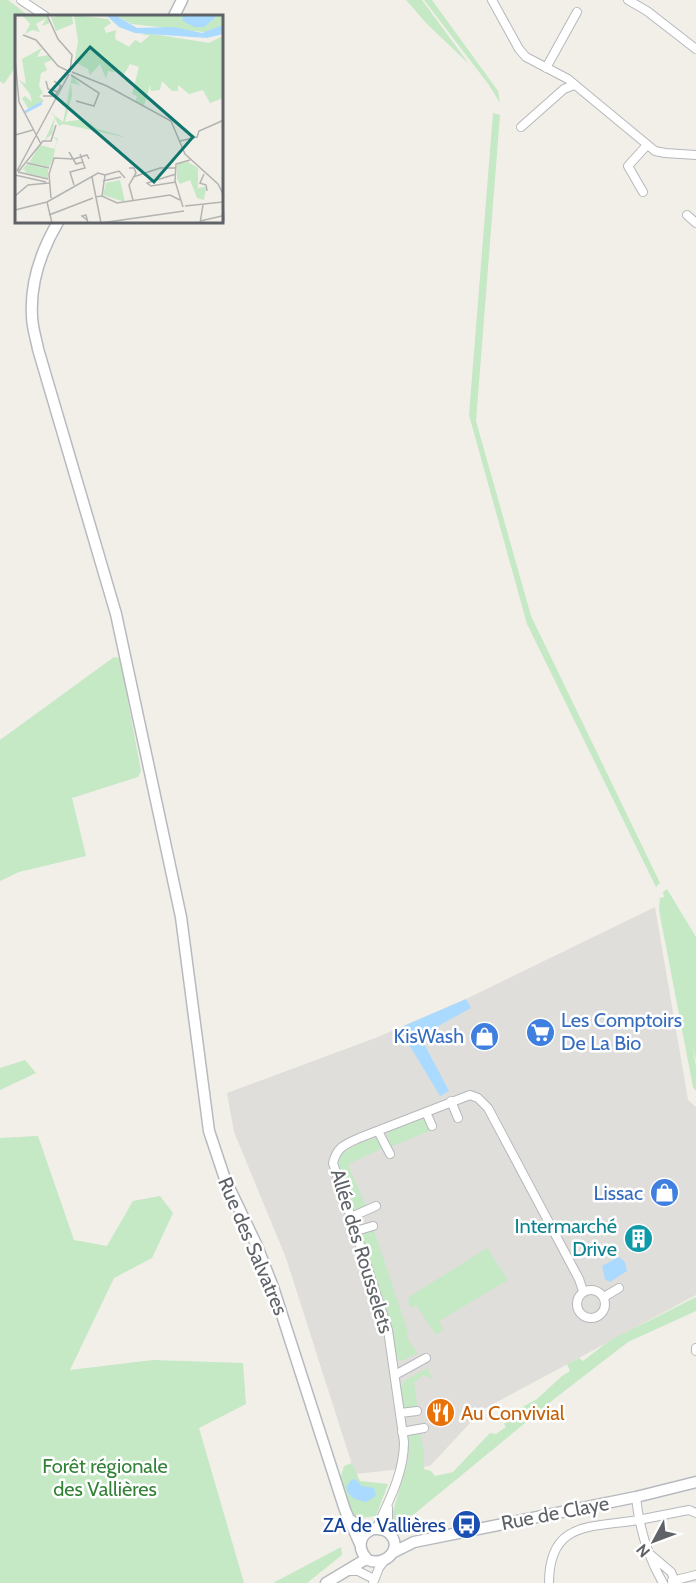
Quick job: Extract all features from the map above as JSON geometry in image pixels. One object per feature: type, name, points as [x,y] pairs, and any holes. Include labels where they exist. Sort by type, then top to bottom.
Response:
[{"type":"street","points":[[21,0],[44,15]]},
{"type":"street","points":[[174,15],[182,0]]},
{"type":"street","points":[[492,0],[519,49],[526,57],[574,85],[655,150],[696,155]]},
{"type":"street","points":[[628,0],[647,10],[696,49]]},
{"type":"street","points":[[546,68],[577,12]]},
{"type":"street","points":[[521,127],[564,89],[574,85]]},
{"type":"street","points":[[643,192],[628,166],[647,145]]},
{"type":"street","points":[[687,215],[696,223]]},
{"type":"street","name":"Rue des Salvatres","points":[[57,224],[37,266],[32,317],[44,370],[119,625],[181,918],[209,1131],[225,1179],[257,1246],[277,1298],[348,1518],[364,1553]]},
{"type":"street","name":"Allée des Rousselets","points":[[374,1529],[388,1507],[404,1457],[388,1330],[333,1163],[335,1153],[344,1142],[470,1095],[486,1104],[579,1279],[584,1291],[578,1298],[576,1306],[581,1314],[594,1318],[602,1313],[605,1305],[604,1297]]},
{"type":"street","points":[[451,1101],[458,1118]]},
{"type":"street","points":[[426,1113],[432,1126]]},
{"type":"street","points":[[378,1131],[390,1154]]},
{"type":"street","points":[[351,1217],[376,1206]]},
{"type":"street","points":[[356,1231],[373,1226]]},
{"type":"street","points":[[584,1291],[593,1289],[604,1297],[619,1288]]},
{"type":"street","points":[[395,1375],[426,1358]]},
{"type":"street","points":[[400,1413],[417,1411]]},
{"type":"street","points":[[402,1432],[424,1428]]},
{"type":"street","name":"Rue de Claye","points":[[388,1557],[414,1542],[636,1497],[696,1482]]},
{"type":"street","points":[[636,1497],[639,1520],[651,1555],[651,1563],[664,1583],[696,1575]]},
{"type":"street","name":"Allée des Rousselets","points":[[388,1507],[390,1535]]},
{"type":"street","points":[[549,1583],[549,1567],[555,1551],[569,1534],[580,1528],[689,1510],[696,1513]]},
{"type":"street","points":[[348,1518],[361,1527],[390,1535],[394,1548],[372,1581]]},
{"type":"street","points":[[372,1581],[364,1553],[364,1534],[374,1529]]},
{"type":"street","name":"Rue de Claye","points":[[390,1535],[414,1542]]},
{"type":"street","points":[[364,1553],[376,1563],[388,1557]]},
{"type":"street","points":[[326,1583],[364,1553]]},
{"type":"street","points":[[651,1555],[671,1572],[675,1581]]},
{"type":"street","points":[[342,1572],[358,1571],[372,1581]]},
{"type":"shaded area","points":[[655,907],[688,1100],[696,1107],[696,1295],[482,1410],[430,1466],[355,1474],[286,1258],[234,1132],[227,1093],[378,1037],[466,999]]},
{"type":"green space","points":[[0,0],[8,0],[28,15],[15,15],[15,68],[4,84],[0,81]]},
{"type":"green space","points":[[406,0],[422,0],[469,64],[427,24]]},
{"type":"green space","points":[[424,0],[432,0],[498,91],[500,103],[489,85]]},
{"type":"green space","points":[[493,113],[500,115],[476,421],[531,616],[660,883],[656,887],[527,624],[469,415]]},
{"type":"green space","points":[[114,657],[120,658],[141,771],[138,777],[72,798],[86,856],[19,872],[0,881],[0,740]]},
{"type":"green space","points":[[667,889],[696,937],[696,1061],[692,1044],[696,1067],[696,1091],[693,1087],[659,910],[660,898],[664,897],[663,892]]},
{"type":"green space","points":[[25,1060],[36,1073],[0,1090],[0,1068]]},
{"type":"green space","points":[[421,1119],[426,1121],[431,1130],[391,1147],[387,1133]]},
{"type":"green space","name":"Forêt régionale des Vallières","points":[[38,1136],[74,1240],[107,1246],[133,1201],[160,1196],[173,1213],[152,1258],[114,1278],[70,1370],[153,1360],[243,1363],[246,1404],[199,1428],[244,1583],[0,1583],[0,1138]]},
{"type":"green space","points":[[377,1137],[383,1148],[350,1163],[349,1167],[366,1206],[352,1211],[336,1167],[338,1160],[352,1147]]},
{"type":"green space","points":[[374,1230],[407,1329],[408,1340],[418,1353],[402,1361],[397,1359],[389,1320],[361,1237]]},
{"type":"green space","points":[[487,1248],[508,1280],[439,1321],[444,1330],[436,1335],[416,1305],[412,1308],[408,1303],[409,1297]]},
{"type":"green space","points":[[696,1297],[696,1311],[628,1342],[558,1396],[402,1524],[391,1518],[409,1457],[407,1440],[411,1434],[420,1433],[424,1450],[424,1469],[431,1471],[435,1476],[453,1472],[490,1433],[496,1434],[506,1427],[504,1424],[517,1410],[537,1399],[570,1371],[567,1364],[579,1358],[583,1361],[609,1341]]},
{"type":"green space","points":[[427,1368],[434,1380],[424,1375],[414,1383],[418,1408],[403,1409],[401,1386],[404,1381]]},
{"type":"green space","points":[[352,1463],[360,1481],[388,1484],[376,1516],[361,1518],[360,1522],[351,1513],[340,1479],[344,1466]]},
{"type":"green space","points":[[341,1547],[342,1555],[307,1583],[273,1583]]},
{"type":"water","points":[[466,999],[471,1008],[420,1036],[449,1091],[440,1096],[399,1028]]},
{"type":"water","points":[[619,1257],[625,1262],[627,1271],[610,1282],[605,1279],[602,1266]]},
{"type":"water","points":[[352,1479],[362,1486],[374,1488],[376,1496],[366,1502],[353,1498],[346,1487]]},
{"type":"place","name":"Les Comptoirs De La Bio","points":[[540,1032]]},
{"type":"place","name":"KisWash","points":[[485,1036]]},
{"type":"place","name":"Lissac","points":[[664,1193]]},
{"type":"place","name":"Intermarché Drive","points":[[638,1238]]},
{"type":"place","name":"Au Convivial","points":[[440,1413]]},
{"type":"place","name":"ZA de Vallières","points":[[467,1525]]}]
